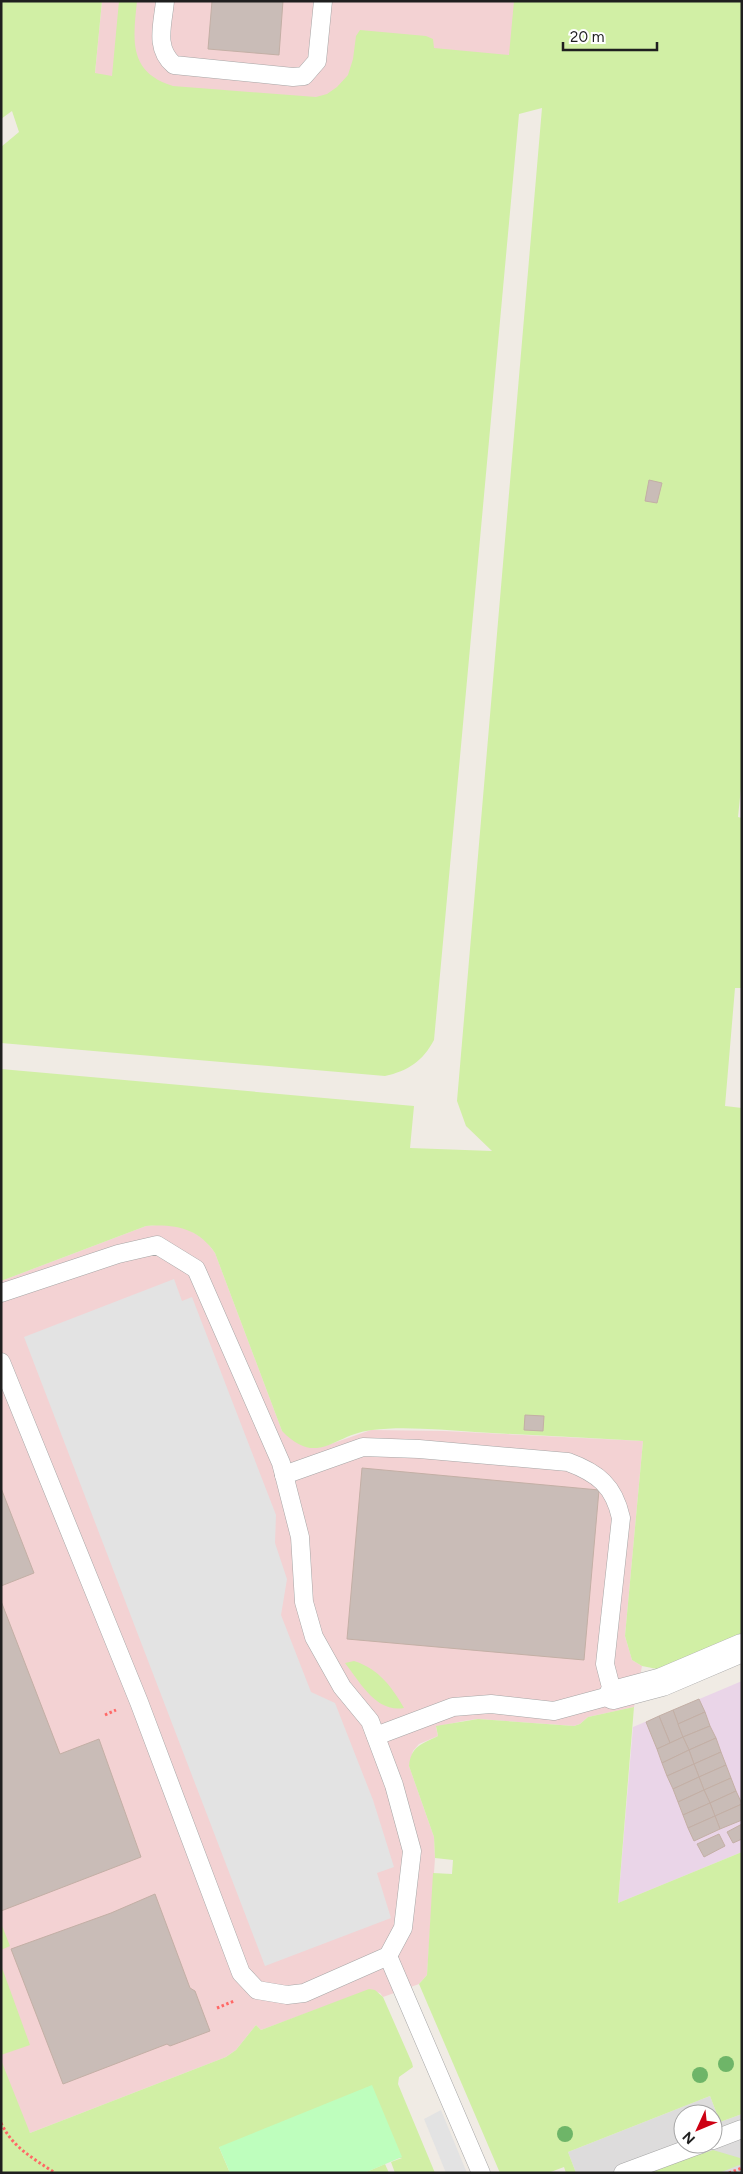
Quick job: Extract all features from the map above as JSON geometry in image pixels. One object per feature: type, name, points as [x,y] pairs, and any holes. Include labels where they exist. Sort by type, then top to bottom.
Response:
[{"type":"street","points":[[613,1695],[662,1682],[742,1648]]},
{"type":"lane","points":[[165,1],[161,40],[162,50],[167,59],[174,65],[293,77],[304,76],[317,61],[323,1]]},
{"type":"lane","points":[[1,1294],[118,1254],[157,1245],[196,1269],[281,1463],[300,1537],[304,1602],[314,1637],[342,1686],[370,1721],[394,1785],[412,1851],[403,1928],[388,1956],[304,1993],[287,1995],[257,1990],[241,1973],[139,1702],[1,1362]]},
{"type":"lane","points":[[284,1475],[363,1447],[419,1448],[568,1462],[582,1467],[603,1480],[617,1501],[621,1518],[605,1664],[613,1695],[554,1711],[491,1704],[453,1707],[376,1736]]},
{"type":"lane","points":[[388,1956],[481,2173]]},
{"type":"lane","points":[[723,2137],[741,2131]]},
{"type":"lane","points":[[624,2173],[674,2154]]},
{"type":"path","points":[[1,2123],[7,2135],[22,2152],[55,2173]]},
{"type":"path","points":[[729,2173],[742,2168]]},
{"type":"shaded area","points":[[102,1],[551,1],[542,107],[93,94]]},
{"type":"shaded area","points":[[167,1224],[183,1227],[196,1234],[206,1241],[215,1253],[282,1431],[325,1446],[371,1430],[444,1431],[643,1441],[625,1636],[632,1660],[642,1666],[634,1707],[588,1717],[580,1724],[574,1726],[478,1719],[463,1721],[436,1727],[438,1736],[419,1744],[413,1751],[409,1766],[434,1837],[435,1858],[427,1975],[419,1984],[383,1997],[380,1993],[369,1990],[261,2030],[256,2025],[236,2050],[226,2057],[30,2133],[1,2076],[1,1281],[146,1226]]},
{"type":"shaded area","points":[[174,1279],[182,1301],[192,1297],[276,1515],[275,1543],[287,1579],[281,1615],[311,1692],[335,1703],[373,1800],[394,1867],[377,1873],[391,1918],[265,1966],[24,1337]]},
{"type":"shaded area","points":[[742,1681],[742,1852],[618,1903],[633,1727]]},
{"type":"shaded area","points":[[710,2096],[713,2104],[690,2104]]},
{"type":"shaded area","points":[[441,2110],[467,2173],[446,2173],[424,2119]]},
{"type":"shaded area","points":[[673,2111],[673,2154],[723,2154],[723,2121],[742,2114],[742,2173],[576,2173],[568,2152]]},
{"type":"green space","points":[[1,1],[102,1],[95,73],[112,76],[119,1],[137,1],[135,41],[137,53],[141,63],[148,72],[158,80],[173,86],[316,97],[327,94],[337,87],[348,75],[353,59],[356,36],[360,30],[426,36],[433,39],[434,48],[509,55],[514,1],[742,1],[742,778],[738,817],[742,818],[742,988],[735,988],[725,1106],[742,1108],[742,1633],[657,1669],[642,1666],[632,1660],[625,1636],[643,1441],[397,1428],[359,1433],[316,1448],[306,1447],[295,1442],[282,1431],[215,1253],[201,1238],[185,1229],[167,1226],[146,1226],[1,1281],[1,1069],[414,1106],[410,1148],[492,1151],[466,1126],[457,1101],[542,108],[519,114],[434,1040],[430,1047],[420,1059],[408,1068],[385,1076],[1,1043],[1,147],[19,132],[12,111],[1,119]]},
{"type":"green space","points":[[354,1661],[363,1664],[378,1674],[395,1693],[404,1708],[385,1706],[377,1701],[363,1687],[345,1663]]},
{"type":"green space","points":[[634,1707],[618,1903],[742,1852],[742,2114],[723,2121],[723,2104],[713,2104],[710,2096],[690,2104],[673,2104],[673,2111],[568,2152],[576,2173],[566,2173],[564,2167],[548,2173],[500,2173],[419,1984],[427,1975],[433,1873],[452,1874],[453,1860],[435,1858],[434,1837],[409,1766],[410,1759],[418,1746],[438,1736],[436,1726],[478,1719],[574,1726],[580,1724],[588,1717]]},
{"type":"green space","points":[[1,1923],[10,1946],[1,1950]]},
{"type":"green space","points":[[1,1965],[30,2045],[1,2055]]},
{"type":"green space","points":[[369,1989],[375,1990],[383,1997],[412,2063],[413,2067],[399,2077],[398,2084],[435,2173],[395,2173],[391,2162],[402,2158],[219,2147],[230,2173],[1,2173],[1,2060],[30,2133],[226,2057],[236,2050],[256,2025],[261,2030]]},
{"type":"green space","points":[[372,2085],[402,2157],[364,2173],[230,2173],[219,2147]]},
{"type":"green space","points":[[723,2153],[740,2158],[742,2164],[719,2173],[645,2173],[701,2154]]},
{"type":"green space","points":[[385,2164],[389,2173],[364,2173]]},
{"type":"building","points":[[212,1],[283,1],[279,55],[208,49]]},
{"type":"building","points":[[649,480],[662,483],[657,503],[645,501]]},
{"type":"building","points":[[525,1415],[544,1416],[543,1431],[524,1430]]},
{"type":"building","points":[[362,1468],[599,1490],[584,1660],[347,1639]]},
{"type":"building","points":[[1,1488],[34,1573],[1,1586]]},
{"type":"building","points":[[1,1601],[60,1754],[99,1739],[141,1857],[1,1911]]},
{"type":"building","points":[[699,1699],[705,1712],[678,1724],[673,1710]]},
{"type":"building","points":[[673,1710],[683,1737],[670,1743],[659,1716]]},
{"type":"building","points":[[705,1712],[710,1726],[683,1737],[678,1724]]},
{"type":"building","points":[[659,1716],[670,1743],[657,1749],[646,1722]]},
{"type":"building","points":[[710,1726],[716,1738],[689,1750],[683,1737]]},
{"type":"building","points":[[683,1737],[689,1750],[662,1763],[657,1749]]},
{"type":"building","points":[[716,1738],[721,1752],[694,1764],[689,1750]]},
{"type":"building","points":[[689,1750],[694,1764],[667,1776],[662,1763]]},
{"type":"building","points":[[721,1752],[726,1765],[699,1777],[694,1764]]},
{"type":"building","points":[[694,1764],[699,1777],[673,1789],[667,1776]]},
{"type":"building","points":[[726,1765],[731,1778],[704,1790],[699,1777]]},
{"type":"building","points":[[699,1777],[704,1790],[678,1802],[673,1789]]},
{"type":"building","points":[[731,1778],[736,1791],[710,1803],[704,1790]]},
{"type":"building","points":[[704,1790],[710,1803],[683,1815],[678,1802]]},
{"type":"building","points":[[736,1791],[742,1804],[715,1816],[710,1803]]},
{"type":"building","points":[[710,1803],[715,1816],[688,1828],[683,1815]]},
{"type":"building","points":[[742,1804],[742,1820],[720,1829],[715,1816]]},
{"type":"building","points":[[715,1816],[720,1829],[694,1841],[688,1828]]},
{"type":"building","points":[[742,1824],[742,1839],[733,1843],[727,1832]]},
{"type":"building","points":[[719,1834],[725,1846],[704,1857],[697,1844]]},
{"type":"building","points":[[155,1894],[190,1988],[195,1991],[210,2031],[170,2046],[167,2044],[63,2084],[11,1949],[111,1913]]}]
